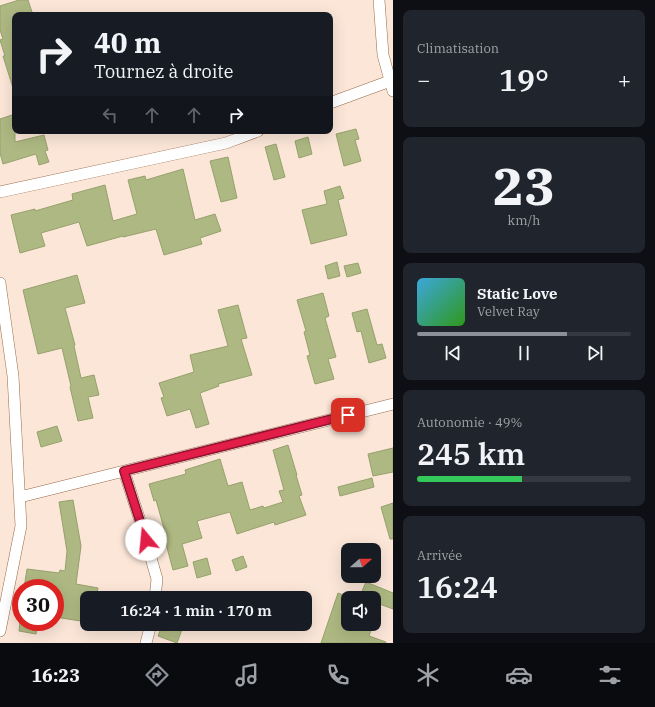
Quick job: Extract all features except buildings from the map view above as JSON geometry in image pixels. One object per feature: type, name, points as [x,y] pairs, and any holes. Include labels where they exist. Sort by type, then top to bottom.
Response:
[{"type":"street","points":[[333,102],[391,86],[383,55],[379,0]]},
{"type":"street","points":[[0,192],[226,143],[250,134]]},
{"type":"street","points":[[0,283],[4,331],[12,376],[21,526],[0,631]]},
{"type":"street","points":[[20,497],[393,404]]},
{"type":"street","points":[[124,471],[157,579],[156,591]]},
{"type":"street","points":[[146,643],[149,631]]},
{"type":"route","points":[[146,540],[124,471],[348,415]]}]
